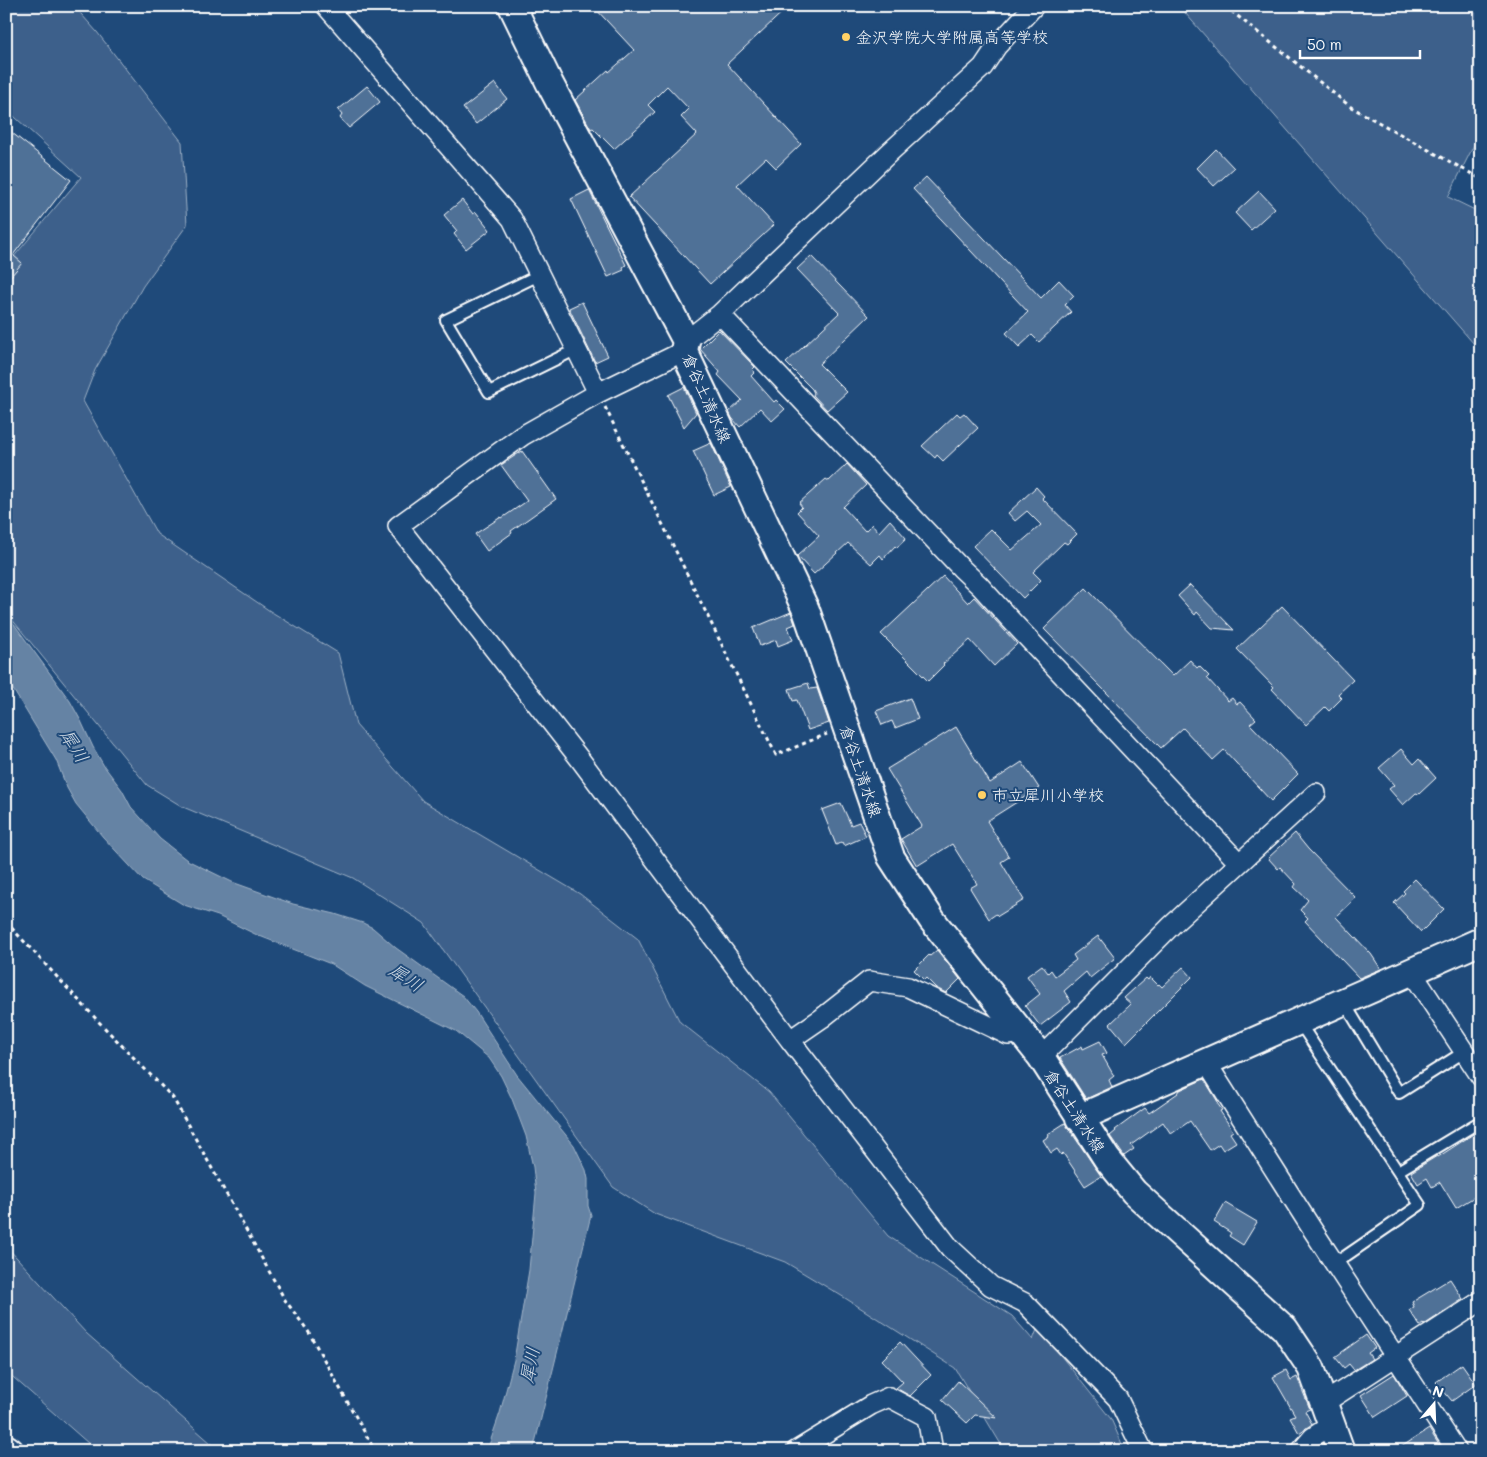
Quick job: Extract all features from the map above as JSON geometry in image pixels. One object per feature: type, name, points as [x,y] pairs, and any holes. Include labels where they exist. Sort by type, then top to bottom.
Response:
[{"type":"main road","name":"倉谷土清水線","points":[[512,6],[550,84],[685,346],[806,610],[891,857],[932,920],[1041,1057],[1106,1159],[1134,1192],[1285,1329],[1311,1368],[1341,1451]]},
{"type":"main road","points":[[1079,1118],[1481,941]]},
{"type":"main road","points":[[6,1448],[10,1451]]},
{"type":"street","points":[[326,6],[512,219],[598,393]]},
{"type":"street","points":[[1034,6],[997,46],[983,67],[685,346],[522,436],[398,526],[579,758],[790,1040],[950,1248],[991,1286],[1025,1303],[1118,1399],[1143,1451]]},
{"type":"street","points":[[720,314],[980,586],[1239,863]]},
{"type":"street","points":[[1041,1057],[1172,924],[1316,793]]},
{"type":"street","points":[[1411,971],[1481,1077]]},
{"type":"street","points":[[790,1040],[870,981],[908,987],[1008,1035],[1022,1034]]},
{"type":"street","points":[[1206,1062],[1334,1264],[1457,1451]]},
{"type":"street","points":[[1301,1451],[1328,1414],[1396,1357],[1481,1301]]},
{"type":"street","points":[[796,1451],[871,1405],[889,1397],[927,1417],[933,1451]]},
{"type":"lane","points":[[539,275],[446,320],[489,392],[576,349]]},
{"type":"lane","points":[[1343,1001],[1399,1094],[1464,1052]]},
{"type":"lane","points":[[1298,1021],[1420,1205],[1334,1264]]},
{"type":"lane","points":[[1398,1170],[1481,1121]]},
{"type":"path","points":[[1225,6],[1351,107],[1481,179]]},
{"type":"path","points":[[598,393],[776,756],[846,726]]},
{"type":"path","points":[[6,922],[173,1098],[285,1300],[308,1331],[375,1451]]},
{"type":"shaded area","points":[[6,6],[74,6],[97,32],[182,142],[187,225],[143,286],[95,370],[83,401],[157,534],[270,611],[338,653],[356,725],[423,801],[580,894],[638,939],[680,1022],[769,1092],[888,1236],[1012,1316],[1033,1340],[1038,1327],[1111,1419],[1125,1451],[1005,1451],[955,1368],[785,1262],[655,1214],[613,1187],[424,923],[353,878],[183,807],[147,785],[6,612],[6,266],[81,177],[6,109]]},
{"type":"shaded area","points":[[1179,6],[1480,6],[1481,131],[1448,197],[1481,213],[1481,352]]},
{"type":"shaded area","points":[[6,1246],[86,1333],[220,1451],[97,1451],[6,1371]]},
{"type":"water","name":"犀川","points":[[6,613],[70,701],[93,747],[131,807],[160,839],[187,860],[232,882],[293,904],[335,914],[373,928],[396,948],[463,996],[476,1012],[517,1075],[574,1145],[586,1170],[588,1206],[591,1215],[533,1451],[487,1451],[500,1413],[514,1360],[529,1270],[536,1193],[533,1167],[526,1136],[501,1076],[489,1058],[456,1031],[365,986],[331,964],[257,935],[218,916],[184,905],[143,880],[103,837],[76,804],[67,788],[56,760],[6,678]]},
{"type":"building","points":[[593,6],[789,6],[727,64],[801,144],[776,168],[766,158],[737,185],[774,225],[710,284],[629,197],[697,134],[681,117],[689,109],[667,86],[648,105],[655,112],[614,149],[593,128],[591,129],[575,100],[608,70],[609,72],[634,50]]},
{"type":"building","points":[[495,83],[507,99],[476,124],[463,108]]},
{"type":"building","points":[[367,86],[380,102],[349,128],[340,118],[342,115],[338,110]]},
{"type":"building","points":[[6,128],[71,180],[13,255],[22,263],[6,282]]},
{"type":"building","points":[[1216,149],[1234,168],[1214,186],[1197,168]]},
{"type":"building","points":[[926,177],[1041,298],[1059,280],[1074,296],[1065,305],[1071,312],[1039,342],[1032,335],[1019,347],[1006,333],[1028,312],[913,189]]},
{"type":"building","points":[[589,190],[626,265],[623,267],[624,270],[608,277],[571,199]]},
{"type":"building","points":[[1259,191],[1275,208],[1251,230],[1235,213]]},
{"type":"building","points":[[462,200],[473,214],[476,212],[490,230],[466,249],[454,234],[457,231],[444,215]]},
{"type":"building","points":[[811,256],[869,316],[819,364],[847,392],[827,410],[813,395],[812,389],[786,363],[839,313],[797,269]]},
{"type":"building","points":[[582,302],[608,356],[595,362],[569,308]]},
{"type":"building","points":[[719,330],[755,367],[752,370],[755,372],[751,376],[774,402],[776,400],[785,409],[772,421],[760,408],[740,427],[732,418],[729,412],[742,400],[718,375],[720,372],[700,349]]},
{"type":"building","points":[[684,387],[696,413],[684,427],[668,395]]},
{"type":"building","points":[[957,413],[960,416],[964,413],[978,428],[943,461],[937,455],[935,458],[922,446]]},
{"type":"building","points":[[711,443],[731,487],[714,495],[693,451]]},
{"type":"building","points":[[522,451],[556,499],[511,531],[512,533],[487,551],[475,534],[527,501],[501,465]]},
{"type":"building","points":[[847,464],[866,485],[843,507],[865,531],[872,524],[879,532],[890,520],[906,538],[897,548],[895,546],[883,559],[880,555],[871,564],[848,543],[814,574],[797,556],[819,536],[797,512],[802,507],[799,503],[826,479],[829,481]]},
{"type":"building","points":[[1036,487],[1044,496],[1042,498],[1077,534],[1067,544],[1064,542],[1033,572],[1041,580],[1023,598],[973,546],[991,529],[1012,550],[1041,525],[1027,511],[1015,521],[1008,513]]},
{"type":"building","points":[[943,576],[968,603],[974,597],[1017,644],[994,666],[970,640],[943,664],[928,681],[881,634]]},
{"type":"building","points":[[1190,585],[1234,630],[1212,628],[1197,612],[1195,615],[1178,596]]},
{"type":"building","points":[[1086,588],[1173,676],[1190,660],[1197,668],[1199,666],[1209,676],[1207,678],[1228,701],[1232,698],[1237,704],[1240,702],[1256,719],[1250,724],[1298,774],[1271,801],[1224,750],[1213,760],[1183,728],[1161,748],[1044,629]]},
{"type":"building","points":[[1282,606],[1353,680],[1338,694],[1342,698],[1329,711],[1325,707],[1306,725],[1272,689],[1274,687],[1237,649]]},
{"type":"building","points":[[791,612],[795,624],[788,627],[793,640],[778,646],[776,640],[760,646],[753,628]]},
{"type":"building","points":[[808,683],[810,689],[817,688],[829,723],[808,730],[797,700],[793,701],[789,689]]},
{"type":"building","points":[[910,698],[918,719],[895,728],[892,721],[882,725],[876,711]]},
{"type":"building","points":[[956,727],[990,783],[1022,762],[1039,788],[987,821],[1009,857],[1001,862],[1024,900],[998,916],[996,914],[989,919],[970,888],[977,884],[952,844],[917,866],[901,839],[922,826],[887,769]]},
{"type":"building","points":[[1401,749],[1414,764],[1419,759],[1436,778],[1419,794],[1416,793],[1403,805],[1389,789],[1394,785],[1379,768]]},
{"type":"building","points":[[841,803],[851,825],[859,822],[866,836],[844,846],[842,842],[836,845],[822,810]]},
{"type":"building","points":[[1295,833],[1356,898],[1336,917],[1371,954],[1381,969],[1359,978],[1305,921],[1308,918],[1300,910],[1308,900],[1294,887],[1296,884],[1280,867],[1278,869],[1268,858]]},
{"type":"building","points":[[1415,879],[1444,909],[1421,932],[1394,903],[1405,893],[1403,891]]},
{"type":"building","points":[[1098,936],[1115,958],[1090,978],[1086,972],[1064,991],[1071,1002],[1040,1026],[1025,1006],[1040,994],[1027,976],[1042,965],[1048,973],[1051,970],[1055,976],[1076,960],[1073,955]]},
{"type":"building","points":[[937,950],[960,979],[946,993],[936,988],[926,978],[924,980],[914,970]]},
{"type":"building","points":[[1183,967],[1192,977],[1126,1043],[1110,1024],[1131,1004],[1124,998],[1146,978],[1148,980],[1150,977],[1162,987]]},
{"type":"building","points":[[1100,1041],[1107,1053],[1102,1055],[1114,1076],[1109,1080],[1112,1087],[1086,1099],[1060,1058],[1082,1046],[1083,1049]]},
{"type":"building","points":[[1204,1079],[1222,1110],[1220,1111],[1233,1131],[1230,1133],[1236,1142],[1223,1150],[1219,1144],[1210,1150],[1190,1121],[1171,1134],[1163,1122],[1131,1145],[1134,1149],[1124,1156],[1110,1136],[1115,1130],[1145,1108],[1149,1113],[1180,1090]]},
{"type":"building","points":[[1065,1123],[1101,1176],[1085,1186],[1063,1153],[1061,1155],[1057,1149],[1051,1153],[1043,1140],[1049,1136],[1048,1134]]},
{"type":"building","points":[[1481,1129],[1481,1193],[1456,1208],[1440,1182],[1432,1187],[1427,1178],[1418,1184],[1411,1172]]},
{"type":"building","points":[[1225,1203],[1257,1222],[1243,1245],[1229,1236],[1231,1233],[1214,1222]]},
{"type":"building","points":[[1450,1279],[1463,1299],[1420,1326],[1409,1310],[1414,1307],[1412,1302]]},
{"type":"building","points":[[1366,1335],[1375,1348],[1368,1353],[1372,1359],[1354,1370],[1349,1364],[1344,1368],[1335,1357]]},
{"type":"building","points":[[900,1342],[931,1375],[910,1396],[896,1388],[903,1382],[882,1360]]},
{"type":"building","points":[[1462,1364],[1476,1384],[1452,1401],[1436,1382]]},
{"type":"building","points":[[1286,1370],[1291,1380],[1297,1377],[1310,1409],[1305,1411],[1312,1424],[1299,1433],[1290,1417],[1295,1415],[1273,1377]]},
{"type":"building","points":[[1394,1374],[1407,1396],[1375,1417],[1361,1395]]},
{"type":"building","points":[[958,1381],[997,1418],[975,1415],[967,1423],[942,1400]]},
{"type":"building","points":[[1429,1429],[1443,1451],[1395,1451]]},
{"type":"place","name":"金沢学院大学附属高等学校","points":[[846,37]]},
{"type":"place","name":"市立犀川小学校","points":[[982,795]]}]
